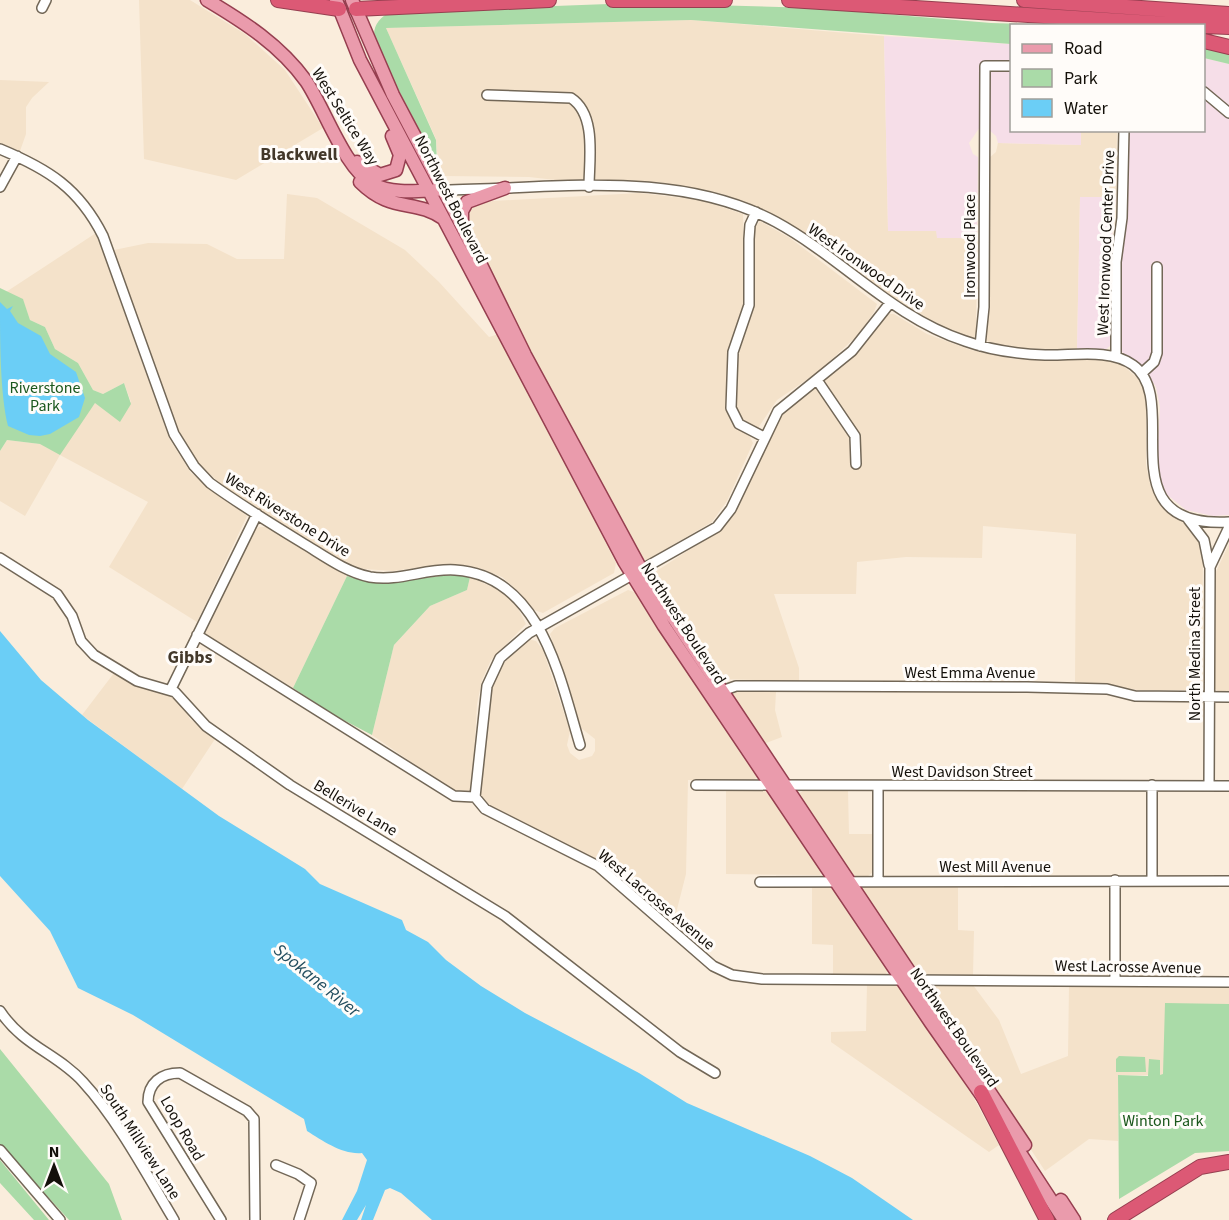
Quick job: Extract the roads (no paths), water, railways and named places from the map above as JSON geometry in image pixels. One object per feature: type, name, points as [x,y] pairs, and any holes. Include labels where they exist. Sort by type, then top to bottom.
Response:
[{"type":"highway","points":[[278,0],[337,4]]},
{"type":"highway","points":[[354,5],[549,0]]},
{"type":"highway","points":[[613,0],[725,0]]},
{"type":"highway","points":[[789,0],[1171,24]]},
{"type":"highway","points":[[1024,0],[1229,14]]},
{"type":"highway","points":[[1039,1],[1063,0]]},
{"type":"highway","points":[[1015,14],[1090,24]]},
{"type":"highway","points":[[1205,26],[1229,27]]},
{"type":"highway","points":[[1205,40],[1229,46]]},
{"type":"highway","points":[[981,1092],[1047,1220]]},
{"type":"highway","points":[[1115,1220],[1200,1167],[1229,1162]]},
{"type":"main road","name":"West Seltice Way","points":[[207,0],[264,36],[289,60],[317,97],[347,154],[365,178],[380,187],[444,190]]},
{"type":"main road","points":[[337,4],[354,5]]},
{"type":"main road","name":"Northwest Boulevard","points":[[337,4],[360,60],[430,190],[539,404],[637,573],[908,980],[1064,1220]]},
{"type":"main road","name":"Northwest Boulevard","points":[[354,5],[393,95],[444,190],[525,355],[637,573]]},
{"type":"main road","points":[[347,154],[364,168],[380,175],[394,172],[401,160],[399,150],[381,114],[360,60]]},
{"type":"main road","points":[[347,154],[355,177],[371,193],[387,202],[427,210],[444,219]]},
{"type":"main road","points":[[462,226],[462,211],[467,202],[505,189]]},
{"type":"main road","name":"Northwest Boulevard","points":[[908,980],[1074,1220]]},
{"type":"street","name":"Ironwood Place","points":[[980,346],[984,307],[984,66],[1010,66]]},
{"type":"street","points":[[1205,94],[1229,113]]},
{"type":"street","points":[[487,95],[571,98],[579,103],[584,110],[588,124],[590,187]]},
{"type":"street","name":"West Ironwood Center Drive","points":[[1116,357],[1116,262],[1123,203],[1124,132]]},
{"type":"street","name":"West Riverstone Drive","points":[[0,149],[17,156],[66,185],[93,216],[103,236],[174,434],[194,466],[210,483],[338,564],[368,576],[397,577],[453,570],[484,576],[512,592],[522,602],[538,628],[554,665],[580,745]]},
{"type":"street","points":[[0,187],[17,156]]},
{"type":"street","name":"West Ironwood Drive","points":[[444,190],[590,187],[688,191],[756,212],[801,237],[890,303],[926,325],[980,346],[1017,353],[1116,357],[1128,362],[1142,373]]},
{"type":"street","points":[[756,212],[750,225],[748,305],[733,352],[731,408],[739,424],[764,437]]},
{"type":"street","points":[[1157,267],[1157,353],[1154,362],[1142,373],[1152,400],[1154,478],[1166,501],[1197,527],[1204,540],[1210,567]]},
{"type":"street","points":[[475,797],[482,716],[489,677],[500,657],[538,628],[708,533],[722,522],[731,509],[764,437],[783,405],[852,351],[890,303]]},
{"type":"street","points":[[817,380],[855,436],[856,464]]},
{"type":"street","points":[[0,558],[57,594],[72,616],[81,641],[94,655],[137,681],[171,690],[257,514]]},
{"type":"street","points":[[1185,516],[1204,521],[1229,522]]},
{"type":"street","name":"North Medina Street","points":[[1209,786],[1210,567],[1229,527]]},
{"type":"street","name":"West Lacrosse Avenue","points":[[197,635],[454,796],[475,797],[485,809],[598,866],[696,953],[722,971],[732,975],[762,979],[1229,982]]},
{"type":"street","name":"West Emma Avenue","points":[[716,693],[736,686],[1016,687],[1107,689],[1135,696],[1229,697]]},
{"type":"street","name":"Bellerive Lane","points":[[171,690],[183,698],[194,715],[206,726],[290,785],[506,916],[680,1052],[716,1073]]},
{"type":"street","name":"West Davidson Street","points":[[696,785],[1229,786]]},
{"type":"street","points":[[1152,785],[1152,880]]},
{"type":"street","points":[[878,786],[878,881]]},
{"type":"street","points":[[1115,880],[1115,981]]},
{"type":"street","name":"West Mill Avenue","points":[[760,882],[1229,881]]},
{"type":"street","name":"South Millview Lane","points":[[0,1011],[28,1043],[84,1083],[106,1111],[174,1220]]},
{"type":"street","name":"Loop Road","points":[[221,1220],[148,1102],[148,1093],[152,1085],[161,1076],[180,1073],[247,1112],[254,1119],[255,1220]]},
{"type":"street","points":[[0,1150],[60,1220]]},
{"type":"street","points":[[276,1165],[298,1174],[311,1184],[299,1220]]},
{"type":"water","name":"Riverstone Park","points":[[0,302],[7,309],[13,306],[10,311],[18,323],[41,336],[50,354],[76,372],[85,398],[79,417],[50,434],[29,435],[8,426],[2,382]]},
{"type":"water","name":"Spokane River","points":[[0,631],[41,680],[88,720],[219,816],[305,869],[320,884],[402,920],[406,930],[428,942],[446,960],[481,986],[525,1013],[639,1073],[687,1103],[810,1156],[852,1178],[913,1220],[432,1220],[401,1193],[390,1188],[385,1190],[373,1220],[361,1220],[366,1205],[357,1220],[342,1220],[357,1191],[367,1160],[362,1153],[340,1150],[326,1143],[307,1131],[304,1119],[133,1015],[78,988],[50,931],[0,876]]},
{"type":"district","name":"Blackwell","points":[[299,154]]},
{"type":"district","name":"Gibbs","points":[[190,657]]},
{"type":"park label","name":"Winton Park","points":[[1163,1120]]}]
